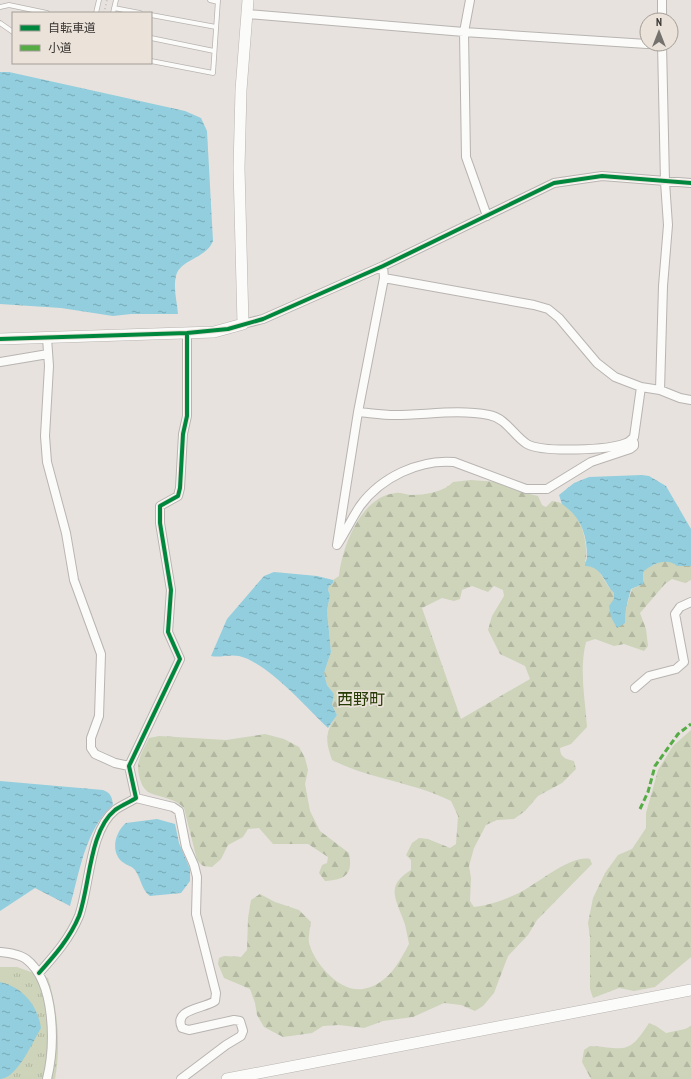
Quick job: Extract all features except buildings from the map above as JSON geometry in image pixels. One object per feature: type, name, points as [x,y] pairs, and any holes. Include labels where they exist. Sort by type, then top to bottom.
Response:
[{"type":"street","points":[[243,324],[239,168],[241,90],[248,0]]},
{"type":"street","points":[[470,0],[464,32],[466,157],[487,216]]},
{"type":"street","points":[[662,0],[662,12]]},
{"type":"street","points":[[247,14],[464,32],[639,43]]},
{"type":"street","points":[[660,390],[663,286],[668,225],[665,182],[662,52]]},
{"type":"street","points":[[0,339],[214,332],[270,316],[383,266],[554,183],[602,176],[691,183]]},
{"type":"street","points":[[383,266],[384,278],[358,412],[337,545],[360,506],[369,496],[396,476],[412,468],[442,461],[454,462],[526,489],[547,489],[591,462],[630,449],[634,446],[632,439]]},
{"type":"street","points":[[384,278],[534,305],[548,309],[560,318],[597,363],[615,377],[641,387],[660,390],[680,398],[691,400]]},
{"type":"street","points":[[136,798],[129,766],[180,659],[168,632],[171,590],[160,523],[160,506],[178,496],[180,488],[183,434],[187,416],[187,333]]},
{"type":"street","points":[[47,338],[49,366],[46,436],[48,462],[66,533],[74,580],[101,654],[99,716],[91,738],[91,748],[95,754],[115,763],[129,766]]},
{"type":"street","points":[[0,362],[48,354]]},
{"type":"street","points":[[358,412],[394,415],[467,413],[490,415],[499,419],[527,444],[546,448],[598,448],[627,443],[634,437],[641,387]]},
{"type":"street","points":[[635,688],[649,676],[676,669],[684,662],[675,614],[680,607],[691,602]]},
{"type":"street","points":[[39,973],[62,947],[79,915],[91,859],[97,839],[105,823],[114,811],[136,798],[173,807],[179,810],[186,847],[194,864],[197,877],[196,914],[216,993],[215,1001],[209,1005],[186,1013],[181,1017],[179,1022],[182,1028],[189,1030],[234,1020],[240,1021],[244,1031],[241,1036],[226,1045],[181,1079]]},
{"type":"street","points":[[0,952],[16,954],[25,958],[39,973],[50,1007],[51,1061],[47,1079]]},
{"type":"street","points":[[227,1079],[691,990]]},
{"type":"lane","points":[[96,12],[99,0]]},
{"type":"lane","points":[[116,0],[114,11],[127,12]]},
{"type":"lane","points":[[152,61],[213,73],[218,1],[210,0]]},
{"type":"lane","points":[[0,7],[9,5],[42,12]]},
{"type":"lane","points":[[152,15],[216,27]]},
{"type":"lane","points":[[0,23],[12,31]]},
{"type":"lane","points":[[152,38],[214,51]]},
{"type":"path","points":[[104,12],[107,0]]},
{"type":"green space","points":[[471,480],[498,482],[517,491],[538,496],[542,505],[546,507],[552,501],[567,507],[577,518],[584,533],[586,549],[585,561],[598,570],[614,593],[614,599],[625,623],[626,608],[632,589],[643,584],[643,572],[647,568],[664,560],[691,566],[691,580],[685,583],[672,579],[665,584],[640,613],[646,629],[648,646],[644,651],[624,644],[614,646],[595,639],[586,642],[583,674],[587,727],[571,744],[560,748],[562,756],[566,759],[574,761],[576,769],[562,783],[538,796],[525,811],[514,819],[497,820],[486,825],[474,848],[469,866],[471,878],[470,901],[474,907],[486,905],[521,892],[564,865],[574,861],[590,859],[592,864],[537,920],[528,935],[508,956],[494,993],[483,1006],[475,1011],[461,1005],[444,1003],[413,1017],[383,1021],[364,1028],[339,1025],[323,1026],[312,1033],[283,1037],[264,1027],[257,1015],[250,989],[224,978],[218,964],[219,958],[224,956],[241,957],[247,950],[248,918],[251,900],[260,894],[275,902],[299,910],[311,922],[309,943],[316,959],[329,975],[337,981],[354,989],[371,987],[379,983],[391,972],[409,944],[405,925],[395,897],[395,892],[398,881],[403,875],[411,870],[411,860],[406,855],[412,843],[419,838],[428,839],[450,848],[456,844],[458,816],[451,801],[422,789],[361,772],[332,760],[328,747],[327,736],[330,726],[337,715],[332,705],[334,694],[327,685],[324,673],[331,652],[327,611],[330,595],[328,590],[329,586],[333,583],[333,580],[339,576],[344,551],[349,538],[363,513],[373,503],[384,496],[398,493],[411,495],[428,494],[439,491],[453,482]],"holes":[[[472,586],[488,592],[494,586],[503,590],[504,596],[492,616],[488,630],[500,654],[525,666],[530,679],[461,719],[422,608],[442,598],[454,601],[460,599],[462,590]]]},
{"type":"green space","points":[[691,730],[691,957],[655,987],[634,991],[619,988],[593,998],[590,989],[590,937],[588,923],[593,898],[605,873],[618,855],[632,849],[646,828],[646,813],[658,770],[673,746]]},
{"type":"green space","points":[[265,734],[284,739],[299,747],[305,758],[308,770],[305,784],[310,811],[320,831],[349,853],[349,871],[343,877],[325,881],[319,873],[322,865],[327,863],[328,857],[308,844],[273,844],[259,828],[248,829],[243,837],[228,845],[221,859],[212,867],[203,866],[197,860],[184,808],[177,802],[150,793],[143,787],[139,776],[138,764],[149,738],[159,736],[226,740]]},
{"type":"green space","points":[[0,967],[17,967],[48,978],[58,1028],[58,1054],[55,1079],[0,1079]]},
{"type":"green space","points":[[649,1023],[666,1033],[685,1029],[691,1026],[691,1079],[591,1079],[582,1062],[584,1050],[590,1046],[625,1048],[636,1041]]},
{"type":"water","points":[[0,72],[9,72],[185,111],[201,118],[207,131],[213,241],[205,252],[178,270],[175,285],[178,314],[131,314],[113,316],[61,308],[0,304]]},
{"type":"water","points":[[649,476],[666,486],[691,529],[691,566],[677,566],[673,563],[664,562],[655,564],[643,572],[643,584],[631,589],[626,608],[625,623],[617,628],[611,617],[609,606],[614,599],[614,593],[599,572],[591,567],[585,566],[587,549],[582,527],[569,509],[562,504],[559,495],[574,483],[589,477]]},
{"type":"water","points":[[274,572],[317,576],[333,580],[333,583],[329,586],[328,590],[330,595],[327,611],[331,652],[324,673],[327,685],[334,694],[332,705],[337,715],[328,728],[298,698],[262,667],[239,656],[211,656],[227,619],[264,576]]},
{"type":"water","points":[[0,781],[103,790],[108,792],[111,796],[113,805],[96,826],[90,839],[70,906],[35,888],[0,911]]},
{"type":"water","points":[[157,819],[175,824],[179,843],[190,869],[190,881],[181,893],[150,896],[147,894],[135,870],[120,859],[115,849],[116,838],[126,823]]},
{"type":"water","points":[[0,982],[16,988],[28,999],[37,1012],[41,1028],[18,1066],[12,1073],[0,1079]]},
{"type":"marked path","points":[[640,809],[648,792],[655,766],[678,734],[691,724]]},
{"type":"cycle path","points":[[0,339],[187,333],[228,329],[263,319],[383,266],[554,183],[602,176],[691,183]]},
{"type":"cycle path","points":[[39,973],[67,939],[79,916],[83,904],[95,845],[106,819],[115,810],[136,798],[129,766],[180,659],[168,632],[171,590],[160,523],[160,506],[178,496],[180,488],[183,434],[187,416],[187,333]]},
{"type":"district","name":"西野町","points":[[361,699]]}]
